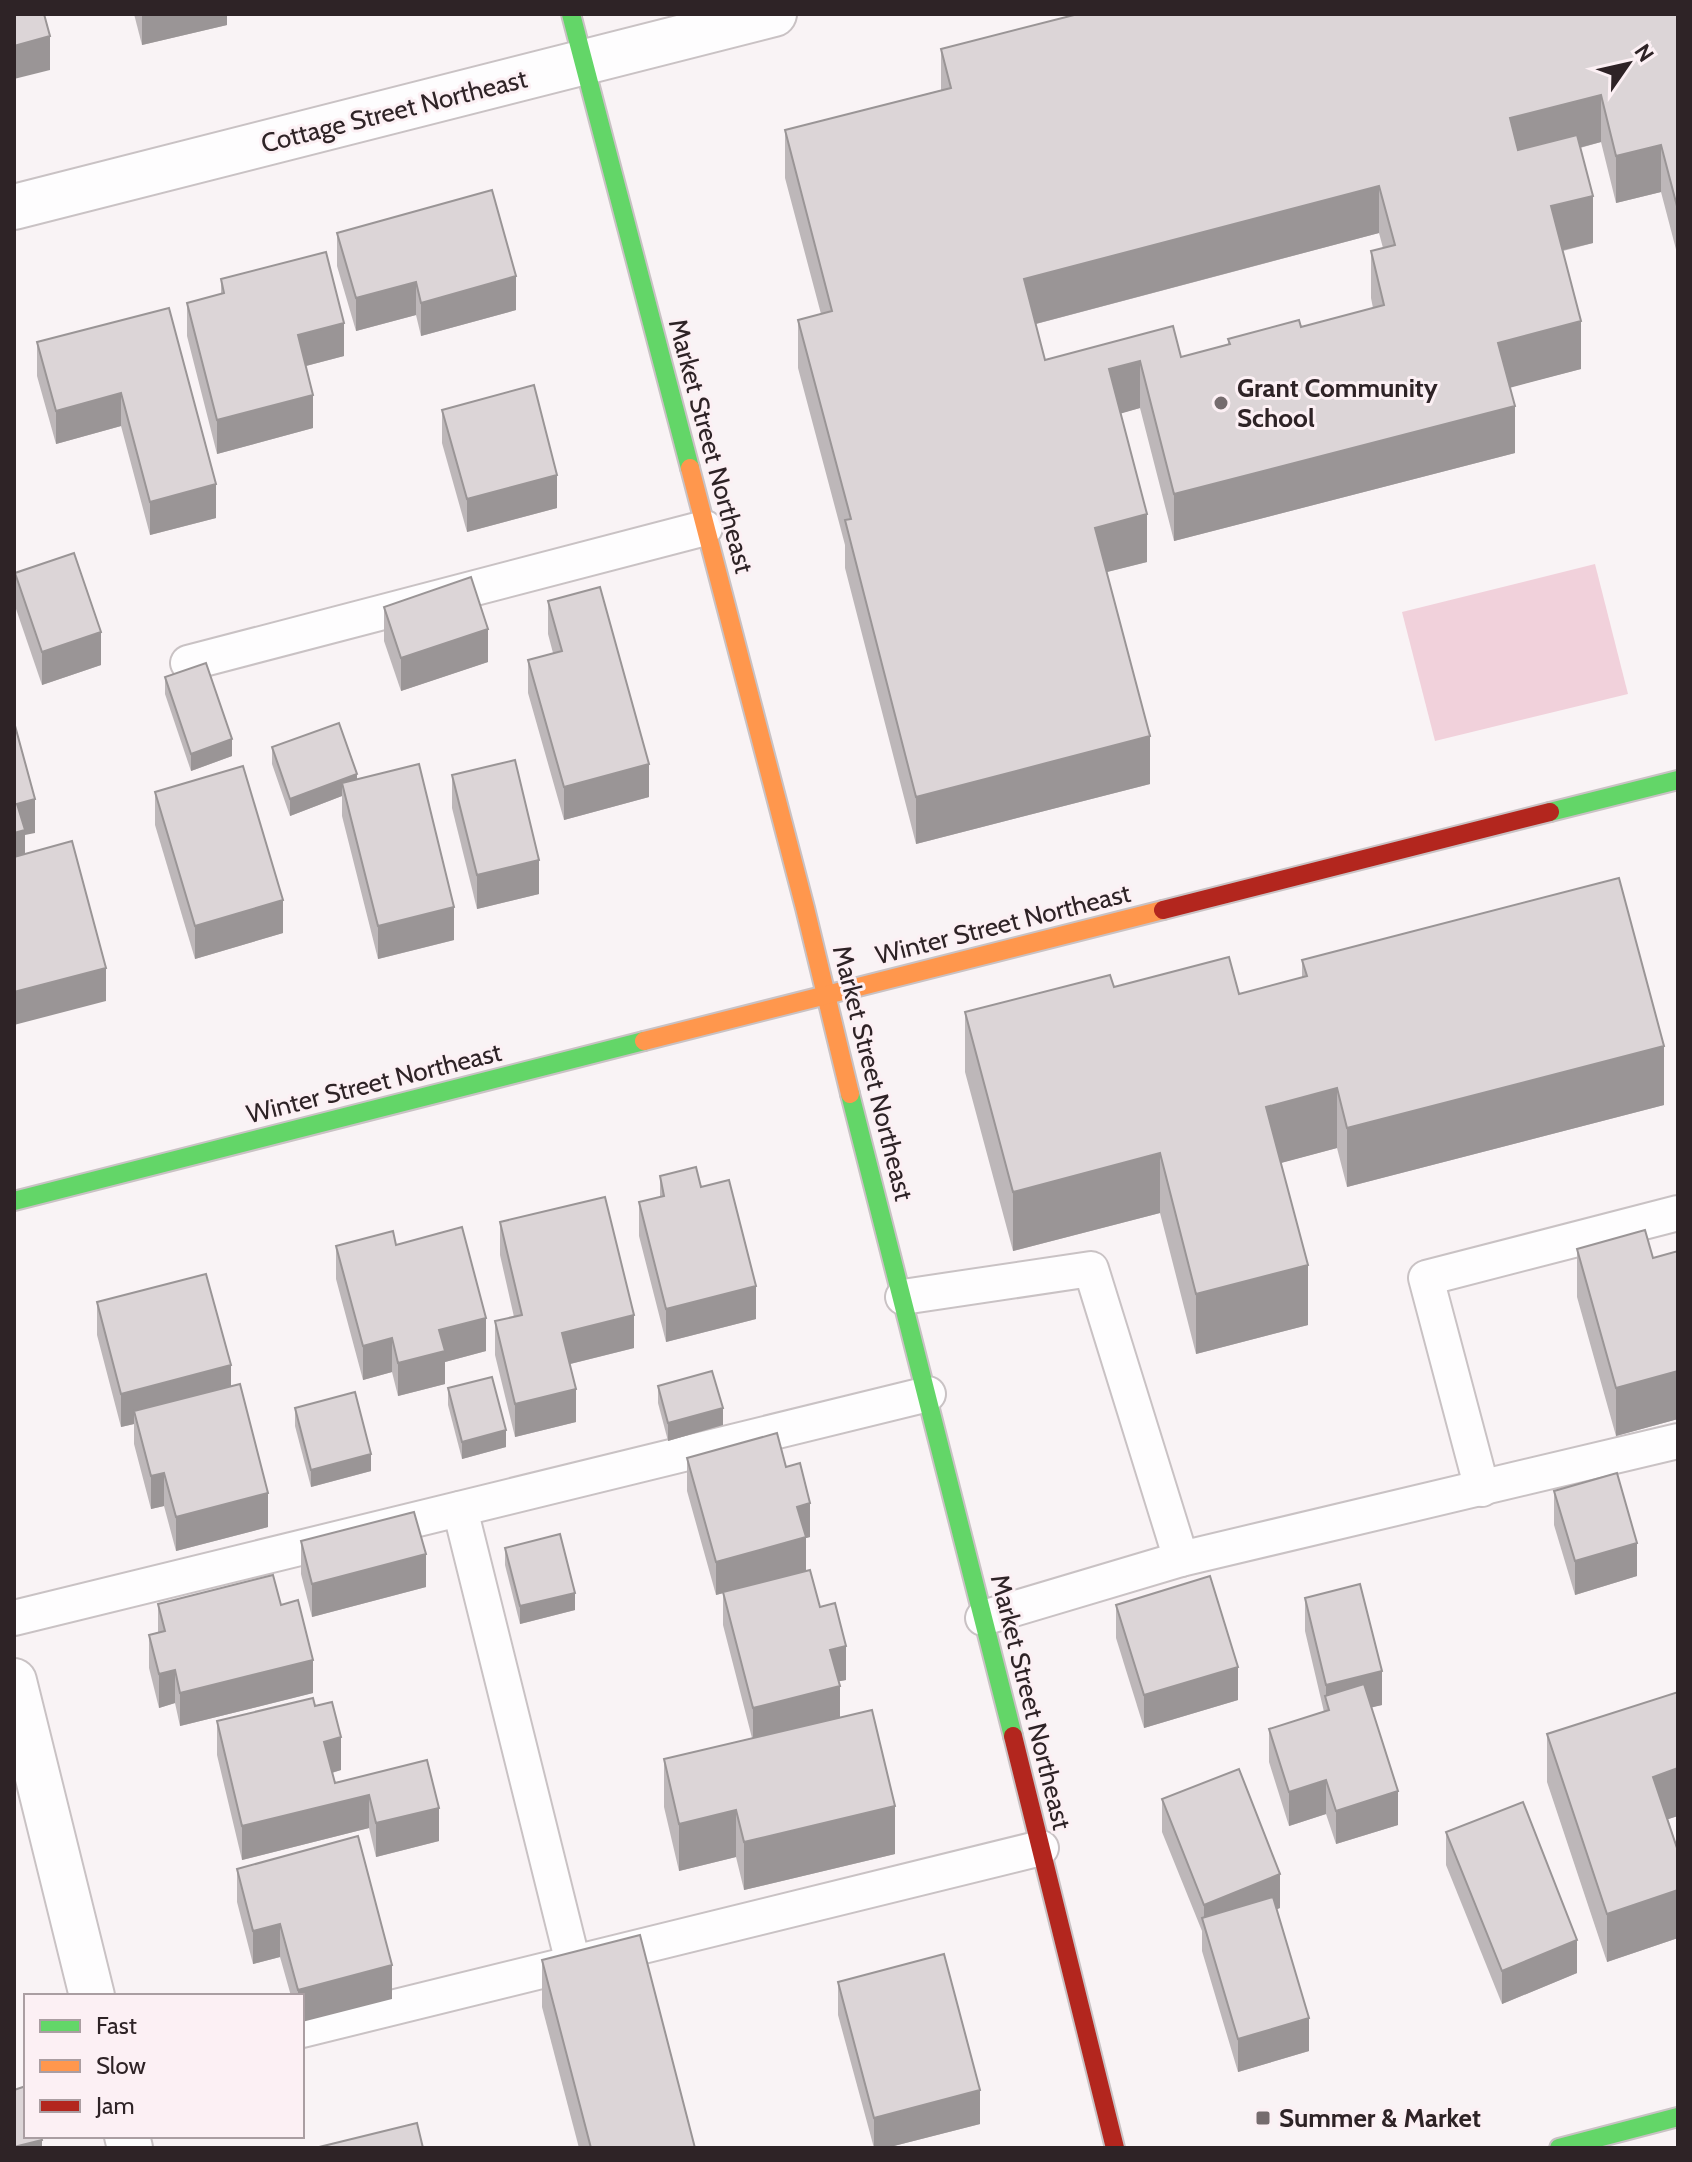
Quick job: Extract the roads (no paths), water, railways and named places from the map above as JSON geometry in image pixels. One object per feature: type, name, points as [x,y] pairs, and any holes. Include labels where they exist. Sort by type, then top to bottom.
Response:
[{"type":"main road","name":"Market Street Northeast","points":[[571,14],[805,908],[1115,2148]]},
{"type":"main road","name":"Winter Street Northeast","points":[[14,1201],[1678,780]]},
{"type":"main road","points":[[1559,2148],[1678,2117]]},
{"type":"street","name":"Cottage Street Northeast","points":[[14,207],[774,14]]},
{"type":"street","points":[[14,1681],[92,1994]]},
{"type":"lane","points":[[188,663],[705,528]]},
{"type":"lane","points":[[1482,1489],[1426,1278],[1678,1213]]},
{"type":"lane","points":[[903,1297],[1091,1269],[1181,1559]]},
{"type":"lane","points":[[14,1618],[928,1394]]},
{"type":"lane","points":[[983,1618],[1181,1559],[1678,1441]]},
{"type":"lane","points":[[460,1509],[573,1963]]},
{"type":"lane","points":[[304,2030],[1041,1848]]},
{"type":"place","name":"Grant Community School","points":[[1221,403]]},
{"type":"place","name":"Summer & Market","points":[[1263,2118]]}]
